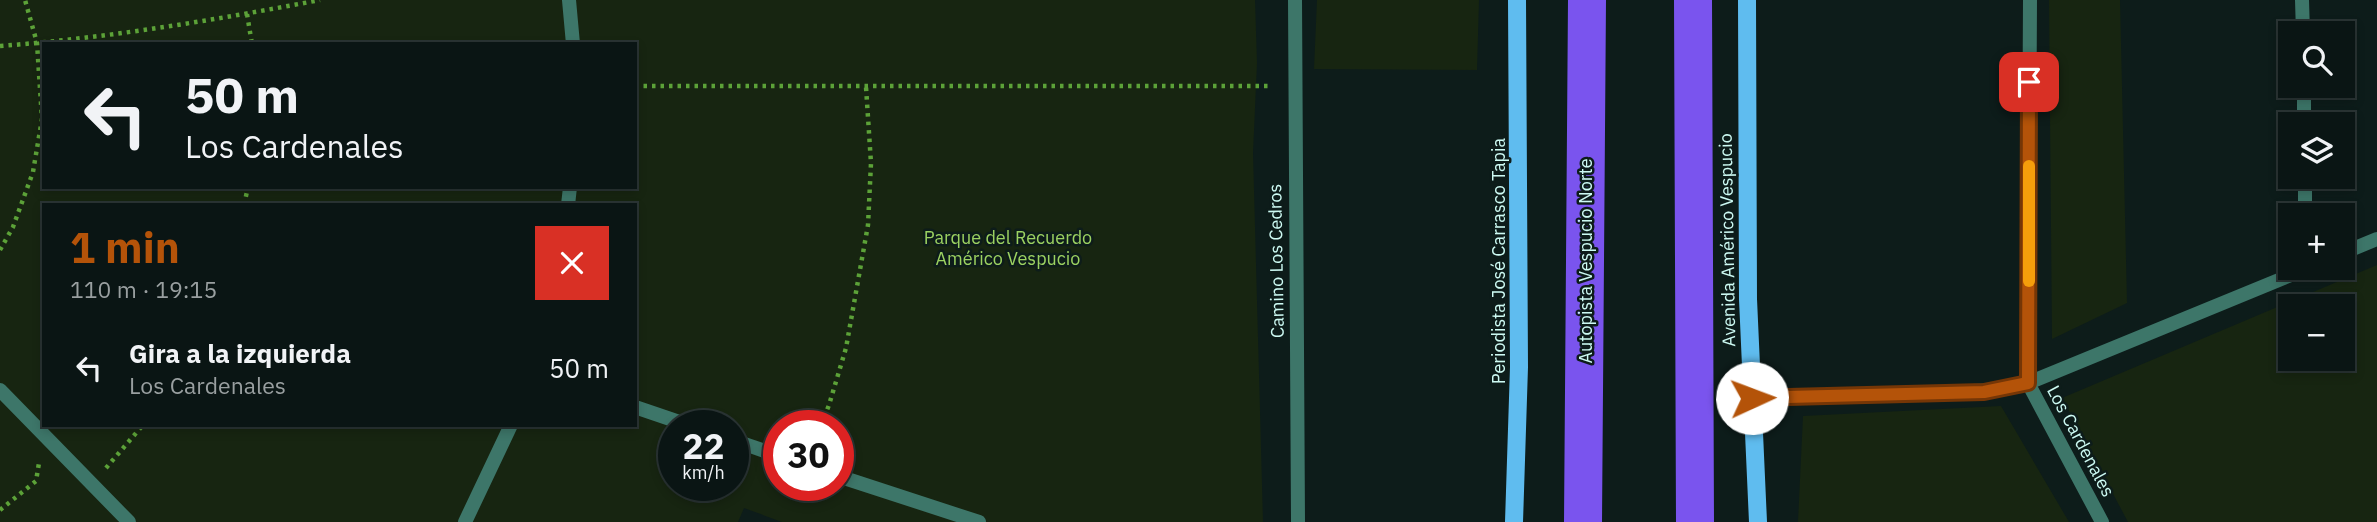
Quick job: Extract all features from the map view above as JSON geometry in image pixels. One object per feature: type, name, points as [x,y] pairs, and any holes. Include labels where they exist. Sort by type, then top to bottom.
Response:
[{"type":"highway","name":"Autopista Vespucio Norte","points":[[1583,522],[1587,0]]},
{"type":"highway","points":[[1693,0],[1695,522]]},
{"type":"main road","name":"Periodista José Carrasco Tapia","points":[[1514,522],[1519,341],[1517,0]]},
{"type":"main road","name":"Avenida Américo Vespucio","points":[[1747,0],[1746,186],[1752,398],[1759,522]]},
{"type":"street","points":[[569,0],[573,42]]},
{"type":"street","name":"Camino Los Cedros","points":[[1295,0],[1298,522]]},
{"type":"street","name":"Los Cardenales","points":[[2030,0],[2028,383],[2102,522]]},
{"type":"street","points":[[2302,0],[2303,21]]},
{"type":"street","points":[[2355,248],[2377,239]]},
{"type":"street","points":[[1752,398],[1984,392],[2028,383],[2278,280]]},
{"type":"street","points":[[0,390],[129,522]]},
{"type":"street","points":[[637,408],[658,415]]},
{"type":"street","points":[[464,522],[510,427]]},
{"type":"street","points":[[854,481],[978,522]]},
{"type":"path","points":[[0,250],[13,227],[33,173],[42,119],[37,43],[25,0]]},
{"type":"path","points":[[44,42],[247,14],[320,0]]},
{"type":"path","points":[[247,14],[252,42]]},
{"type":"path","points":[[0,46],[42,42]]},
{"type":"path","points":[[637,86],[1294,86]]},
{"type":"path","points":[[827,410],[846,348],[868,225],[870,163],[866,87]]},
{"type":"path","points":[[92,484],[141,427]]},
{"type":"path","points":[[0,510],[36,481],[43,434]]},
{"type":"green space","name":"Parque del Recuerdo Américo Vespucio","points":[[0,0],[1255,0],[1257,63],[1253,153],[1263,522],[782,522],[744,508],[738,522],[0,522]]},
{"type":"green space","points":[[1317,0],[1479,0],[1477,70],[1314,69]]},
{"type":"green space","points":[[2049,0],[2120,0],[2127,303],[2052,339]]},
{"type":"green space","points":[[2377,265],[2377,522],[2128,522],[2062,398],[2278,307],[2278,371],[2355,371],[2355,294],[2308,294],[2341,280],[2355,280],[2355,274]]},
{"type":"green space","points":[[2001,406],[2069,522],[1798,522],[1803,416]]},
{"type":"slow traffic","points":[[2029,166],[2029,281]]},
{"type":"route","points":[[1752,398],[1984,392],[2028,383],[2029,82]]}]
